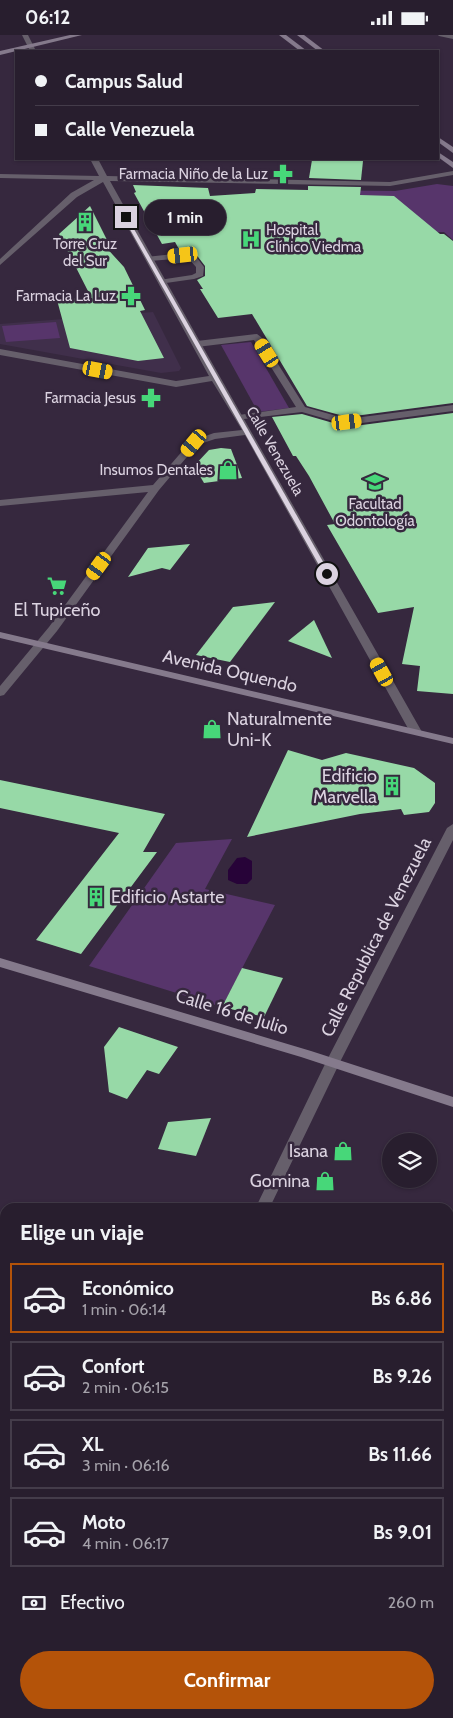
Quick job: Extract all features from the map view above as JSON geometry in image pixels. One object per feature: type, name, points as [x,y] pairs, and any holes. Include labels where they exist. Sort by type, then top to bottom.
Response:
[{"type":"main road","points":[[0,53],[47,35]]},
{"type":"main road","points":[[0,46],[79,35]]},
{"type":"main road","points":[[282,35],[303,50]]},
{"type":"main road","points":[[300,35],[321,50]]},
{"type":"main road","points":[[439,140],[453,151]]},
{"type":"main road","points":[[439,155],[453,166]]},
{"type":"main road","name":"Avenida Oquendo","points":[[0,635],[453,741]]},
{"type":"main road","name":"Calle 16 de Julio","points":[[0,961],[333,1063],[453,1102]]},
{"type":"street","points":[[441,35],[453,37]]},
{"type":"street","name":"Calle Venezuela","points":[[95,160],[215,378],[248,432],[416,732]]},
{"type":"street","points":[[0,176],[390,184],[453,173]]},
{"type":"street","points":[[0,263],[74,195],[104,178]]},
{"type":"street","points":[[149,259],[183,255],[191,256],[200,267],[200,274],[194,277],[162,282]]},
{"type":"street","points":[[196,344],[257,337],[302,409]]},
{"type":"street","points":[[0,352],[176,384],[215,378]]},
{"type":"street","points":[[239,418],[302,409],[347,422],[453,408]]},
{"type":"street","points":[[0,693],[39,645],[156,488],[194,443],[214,436],[248,432]]},
{"type":"street","points":[[0,503],[156,488]]},
{"type":"street","name":"Calle Republica de Venezuela","points":[[265,1203],[333,1063],[453,828]]},
{"type":"shaded area","points":[[437,184],[453,186],[453,240],[444,232],[345,232],[299,190],[395,191]]},
{"type":"shaded area","points":[[153,312],[181,368],[179,371],[161,373],[0,344],[0,324]]},
{"type":"shaded area","points":[[56,322],[60,338],[6,342],[2,326]]},
{"type":"shaded area","points":[[251,342],[289,408],[258,412],[221,345]]},
{"type":"shaded area","points":[[232,839],[205,889],[275,905],[222,1007],[89,966],[176,843]]},
{"type":"shaded area","points":[[245,857],[252,861],[252,879],[247,884],[237,884],[228,880],[228,870],[237,858]]},
{"type":"building","points":[[312,160],[363,161],[361,180],[309,178]]},
{"type":"building","points":[[133,185],[208,188],[210,196],[255,193],[256,189],[308,190],[308,186],[361,187],[360,195],[394,196],[440,234],[444,234],[453,241],[453,403],[347,417],[307,406],[252,314],[218,318],[200,289],[203,289],[197,280],[205,276],[205,266],[195,253],[180,251],[175,242],[162,244],[134,193],[136,192]]},
{"type":"building","points":[[90,206],[108,242],[102,243],[124,267],[145,310],[140,311],[164,358],[138,361],[70,348],[57,300],[91,297],[59,234]]},
{"type":"building","points":[[453,413],[453,694],[417,691],[420,666],[402,664],[414,607],[378,613],[327,525],[335,524],[309,476],[296,456],[293,456],[272,417],[302,414],[347,427]]},
{"type":"building","points":[[231,449],[242,478],[204,483],[194,466],[209,450]]},
{"type":"building","points":[[190,544],[170,570],[162,568],[128,577],[148,548]]},
{"type":"building","points":[[275,602],[230,662],[196,655],[233,607]]},
{"type":"building","points":[[314,620],[332,658],[288,641]]},
{"type":"building","points":[[288,750],[322,760],[346,753],[414,768],[435,783],[435,803],[429,812],[404,815],[401,809],[360,814],[247,837]]},
{"type":"building","points":[[0,780],[165,814],[143,852],[157,852],[81,954],[36,940],[119,833],[0,808]]},
{"type":"building","points":[[242,968],[283,978],[264,1017],[222,1007]]},
{"type":"building","points":[[119,1027],[178,1047],[159,1074],[147,1070],[127,1099],[109,1092],[104,1047]]},
{"type":"building","points":[[211,1118],[196,1156],[158,1149],[168,1122]]},
{"type":"place","name":"Farmacia Niño de la Luz","points":[[283,174]]},
{"type":"place","name":"Torre Cruz del Sur","points":[[85,222]]},
{"type":"place","name":"Hospital Clínico Viedma","points":[[251,239]]},
{"type":"place","name":"Farmacia La Luz","points":[[131,296]]},
{"type":"place","name":"Farmacia Jesus","points":[[151,398]]},
{"type":"place","name":"Insumos Dentales","points":[[228,470]]},
{"type":"place","name":"Facultad Odontología","points":[[375,482]]},
{"type":"place","name":"El Tupiceño","points":[[57,586]]},
{"type":"place","name":"Naturalmente Uni-K","points":[[212,729]]},
{"type":"place","name":"Edificio Marvella","points":[[392,786]]},
{"type":"place","name":"Edificio Astarte","points":[[96,897]]},
{"type":"place","name":"Isana","points":[[343,1151]]},
{"type":"place","name":"Gomina","points":[[325,1181]]},
{"type":"route","points":[[126,217],[327,574]]}]
